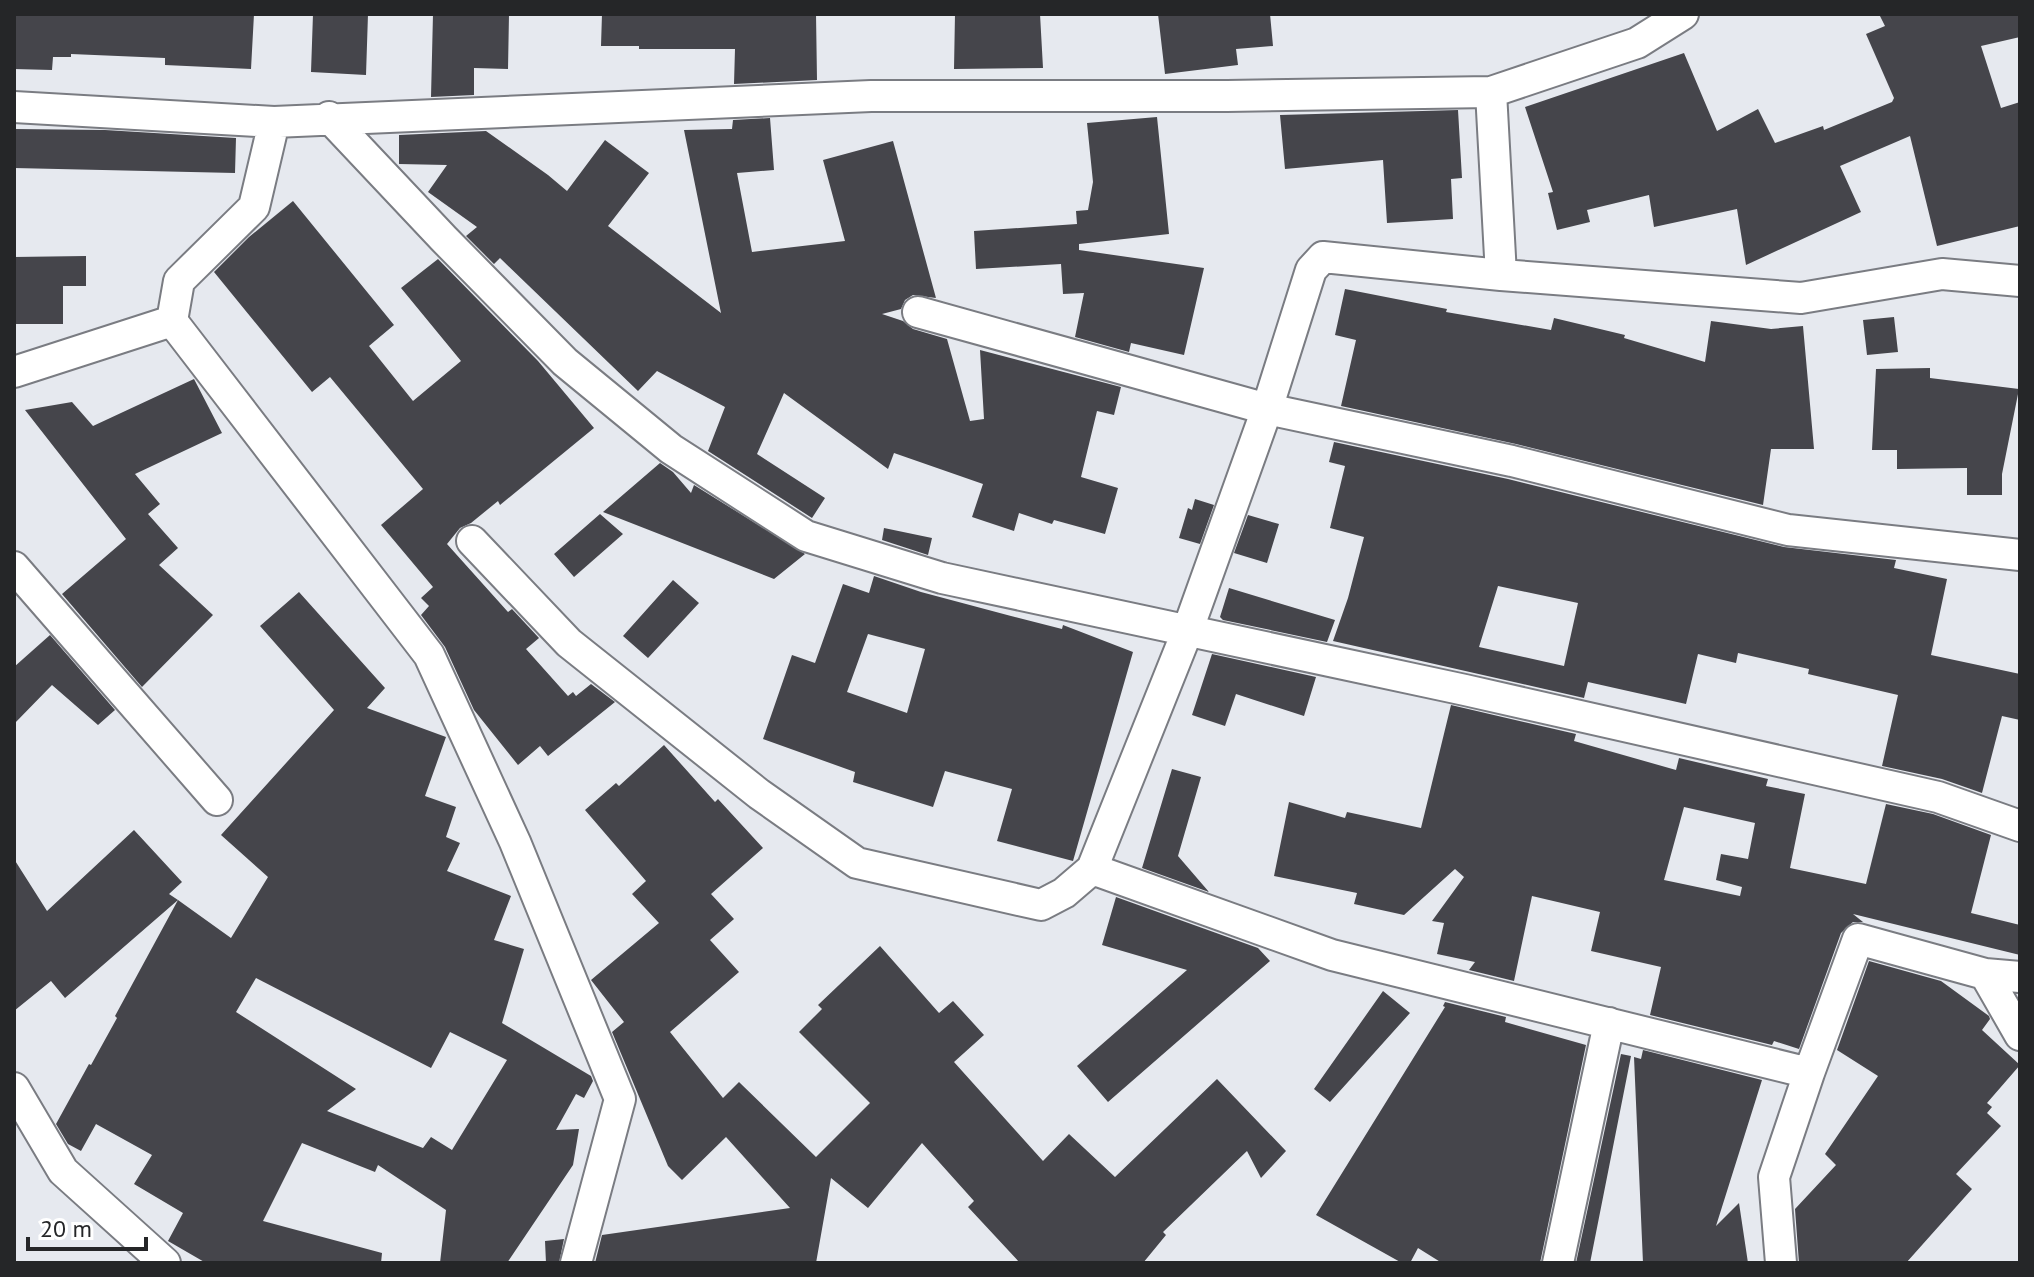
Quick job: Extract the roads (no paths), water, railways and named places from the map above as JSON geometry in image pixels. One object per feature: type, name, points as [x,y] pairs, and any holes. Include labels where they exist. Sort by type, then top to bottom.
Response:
[{"type":"street","points":[[14,107],[274,122],[329,117],[871,96],[1491,92],[1637,43],[1683,14]]},
{"type":"street","points":[[1491,92],[1501,275]]},
{"type":"street","points":[[329,117],[565,362],[671,449],[806,536],[942,578],[1465,690],[1923,793],[2020,826]]},
{"type":"street","points":[[274,122],[254,207],[179,281],[172,321],[429,655],[515,842],[620,1099],[576,1263]]},
{"type":"street","points":[[472,541],[569,643],[759,794],[857,863],[1041,905],[1064,893],[1092,869],[1187,632],[1267,409],[1311,270],[1323,257],[1501,275],[1801,298],[1942,274],[2020,281]]},
{"type":"street","points":[[918,312],[1267,409],[1512,461],[1788,530],[2020,555]]},
{"type":"street","points":[[14,372],[172,321]]},
{"type":"street","points":[[14,567],[217,800]]},
{"type":"street","points":[[1092,869],[1332,955],[1809,1073]]},
{"type":"street","points":[[1781,1263],[1774,1177],[1858,939],[1985,974],[2020,977]]},
{"type":"street","points":[[1985,974],[2020,1035]]},
{"type":"street","points":[[1558,1263],[1609,1023]]},
{"type":"street","points":[[14,1088],[63,1171],[165,1263]]}]
